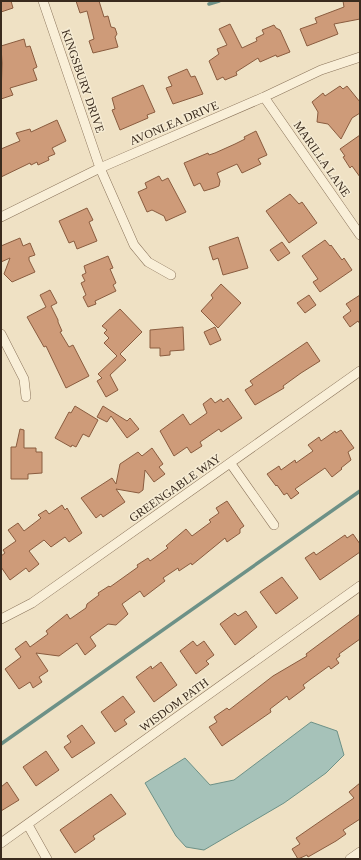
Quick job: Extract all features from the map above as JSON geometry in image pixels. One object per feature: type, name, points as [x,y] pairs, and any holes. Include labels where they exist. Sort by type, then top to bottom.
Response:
[{"type":"street","name":"KINGSBURY DRIVE","points":[[44,1],[100,168],[134,245],[148,262],[171,275]]},
{"type":"street","name":"AVONLEA DRIVE","points":[[1,217],[100,168],[264,97],[321,70],[360,58]]},
{"type":"street","name":"MARILLA LANE","points":[[264,97],[360,235]]},
{"type":"street","points":[[1,334],[24,379],[26,397]]},
{"type":"street","name":"GREENGABLE WAY","points":[[1,619],[32,603],[360,371]]},
{"type":"street","points":[[230,464],[274,525]]},
{"type":"street","name":"WISDOM PATH","points":[[1,843],[360,586]]},
{"type":"street","points":[[28,824],[47,859]]},
{"type":"street","points":[[350,859],[360,852]]},
{"type":"water","points":[[311,722],[337,731],[344,755],[326,773],[284,803],[204,850],[186,847],[176,836],[145,783],[185,758],[210,785],[234,780]]},
{"type":"building","points":[[1,1],[11,1],[13,8],[1,12]]},
{"type":"building","points":[[76,1],[99,1],[104,17],[108,16],[111,27],[115,28],[117,34],[115,37],[118,47],[93,53],[89,41],[94,39],[87,11],[80,13]]},
{"type":"building","points":[[343,1],[360,1],[360,19],[334,24],[338,34],[307,46],[300,29],[317,23],[315,18],[344,7]]},
{"type":"building","points":[[230,24],[242,48],[257,41],[256,38],[264,34],[262,30],[274,25],[280,30],[290,52],[277,57],[276,55],[260,62],[258,58],[236,72],[237,75],[225,80],[223,77],[217,80],[209,61],[219,54],[217,49],[227,45],[219,29]]},
{"type":"building","points":[[24,39],[26,47],[30,46],[37,67],[33,69],[37,80],[10,88],[13,95],[1,99],[1,46]]},
{"type":"building","points":[[187,69],[191,77],[195,76],[203,94],[173,104],[166,88],[172,86],[168,77]]},
{"type":"building","points":[[143,85],[155,112],[147,115],[148,118],[120,130],[112,110],[115,109],[112,98]]},
{"type":"building","points":[[340,86],[343,89],[347,86],[360,102],[360,113],[352,118],[341,139],[328,124],[317,122],[318,112],[312,102],[323,93],[325,96]]},
{"type":"building","points":[[57,120],[66,141],[52,148],[55,154],[48,157],[49,160],[38,165],[37,162],[31,165],[30,163],[1,177],[1,149],[20,141],[16,133],[30,129],[31,132]]},
{"type":"building","points":[[256,131],[267,155],[258,159],[261,164],[242,173],[237,164],[217,173],[220,181],[219,186],[214,188],[204,191],[200,183],[194,186],[184,163],[208,153],[209,155],[215,153],[245,139],[244,137]]},
{"type":"building","points":[[360,135],[360,177],[352,166],[350,168],[340,149]]},
{"type":"building","points":[[159,176],[162,181],[168,178],[186,212],[166,221],[164,216],[152,210],[147,212],[138,192],[147,188],[145,183]]},
{"type":"building","points":[[290,194],[299,204],[302,202],[317,223],[289,243],[266,211]]},
{"type":"building","points":[[87,208],[93,220],[89,222],[97,241],[77,249],[74,241],[69,243],[59,221]]},
{"type":"building","points":[[238,237],[248,268],[223,275],[218,258],[213,260],[209,247]]},
{"type":"building","points":[[20,238],[23,246],[30,243],[35,255],[29,257],[29,260],[35,272],[12,282],[4,274],[10,258],[1,262],[1,246]]},
{"type":"building","points":[[325,240],[330,246],[331,245],[342,260],[344,258],[352,270],[320,292],[313,282],[318,279],[302,256]]},
{"type":"building","points":[[282,242],[290,253],[278,261],[270,250]]},
{"type":"building","points":[[108,256],[113,268],[110,269],[116,283],[113,285],[116,291],[95,301],[96,304],[88,307],[83,297],[86,295],[81,283],[85,281],[82,275],[86,273],[84,266]]},
{"type":"building","points":[[221,284],[241,303],[218,328],[201,311],[213,298],[211,295]]},
{"type":"building","points":[[50,290],[57,303],[51,306],[62,331],[60,332],[69,347],[73,345],[89,376],[66,388],[46,346],[44,347],[27,317],[46,307],[40,295]]},
{"type":"building","points":[[309,295],[316,305],[305,313],[297,303]]},
{"type":"building","points":[[360,295],[360,324],[358,321],[350,327],[343,317],[351,311],[346,304]]},
{"type":"building","points":[[120,309],[142,332],[120,354],[126,360],[110,375],[118,390],[106,397],[97,381],[102,378],[98,374],[117,356],[104,343],[109,338],[104,333],[107,330],[102,326]]},
{"type":"building","points":[[183,327],[184,350],[170,351],[170,355],[160,356],[160,348],[150,348],[150,330]]},
{"type":"building","points":[[215,327],[221,340],[210,345],[204,332]]},
{"type":"building","points":[[307,342],[320,361],[283,386],[284,388],[255,405],[245,390],[253,385],[250,381]]},
{"type":"building","points":[[211,398],[215,403],[221,399],[223,402],[228,398],[242,418],[221,432],[219,429],[200,442],[202,446],[191,453],[187,447],[174,456],[160,431],[183,414],[190,425],[207,413],[203,404]]},
{"type":"building","points":[[75,406],[98,420],[89,437],[83,434],[76,447],[72,445],[71,447],[55,438],[69,412],[71,413]]},
{"type":"building","points":[[103,406],[127,421],[130,418],[139,429],[127,438],[111,416],[107,422],[97,417]]},
{"type":"building","points":[[20,429],[24,430],[24,448],[36,448],[36,452],[42,452],[42,473],[28,474],[28,479],[11,479],[11,447],[16,447]]},
{"type":"building","points":[[341,430],[354,448],[348,452],[351,460],[332,477],[325,468],[295,489],[299,493],[291,499],[287,493],[284,495],[267,474],[279,466],[281,470],[295,460],[296,463],[313,451],[308,445],[319,437],[321,441],[335,431],[336,433]]},
{"type":"building","points":[[152,448],[163,464],[159,467],[165,474],[154,482],[145,470],[143,490],[139,493],[116,489],[125,502],[103,517],[101,514],[96,518],[81,498],[112,478],[116,484],[120,464],[138,452],[142,456]]},
{"type":"building","points":[[227,501],[244,526],[240,529],[240,533],[227,542],[225,538],[192,565],[191,563],[179,571],[178,568],[163,578],[165,581],[144,597],[140,591],[122,604],[128,614],[116,625],[108,624],[90,637],[96,646],[85,655],[77,643],[59,656],[36,653],[48,671],[39,677],[42,682],[33,688],[30,682],[19,689],[5,669],[21,657],[15,649],[26,641],[30,647],[48,634],[46,631],[67,614],[70,619],[86,608],[87,604],[99,595],[98,593],[109,586],[110,587],[138,567],[137,565],[148,558],[150,561],[168,548],[166,546],[186,529],[192,536],[211,522],[209,520],[219,513],[216,508]]},
{"type":"building","points":[[62,505],[65,510],[67,508],[82,533],[69,542],[65,537],[51,547],[44,540],[29,551],[39,564],[29,572],[26,568],[10,580],[1,567],[1,556],[5,553],[3,550],[16,541],[8,530],[18,523],[24,531],[41,518],[38,515],[46,510],[49,514]]},
{"type":"building","points":[[353,534],[360,544],[360,552],[320,580],[305,558],[314,552],[316,555],[345,535],[347,538]]},
{"type":"building","points":[[282,577],[298,598],[276,614],[260,592]]},
{"type":"building","points":[[246,611],[257,627],[235,645],[220,624],[235,613],[238,616]]},
{"type":"building","points":[[360,614],[360,639],[339,654],[340,656],[336,659],[339,663],[331,669],[329,666],[303,685],[305,688],[289,700],[287,696],[270,709],[271,712],[222,746],[209,727],[217,722],[214,717],[227,708],[229,710],[273,676],[307,656],[306,654]]},
{"type":"building","points":[[193,641],[197,646],[204,641],[214,655],[206,661],[209,664],[196,674],[180,651]]},
{"type":"building","points":[[161,662],[177,685],[154,702],[136,677],[151,666],[152,669]]},
{"type":"building","points":[[123,696],[135,712],[124,720],[127,724],[115,732],[101,712]]},
{"type":"building","points":[[82,725],[95,743],[72,758],[64,747],[71,742],[67,736]]},
{"type":"building","points":[[46,751],[59,770],[36,786],[23,767]]},
{"type":"building","points":[[7,782],[19,800],[1,811],[1,787]]},
{"type":"building","points":[[360,783],[360,819],[343,830],[346,834],[336,841],[308,857],[307,855],[298,859],[292,849],[300,844],[296,838],[354,798],[349,792]]},
{"type":"building","points":[[111,794],[126,814],[93,836],[95,839],[75,853],[60,830]]},
{"type":"waterway","points":[[209,4],[219,1]]},
{"type":"waterway","points":[[1,744],[360,491]]}]
